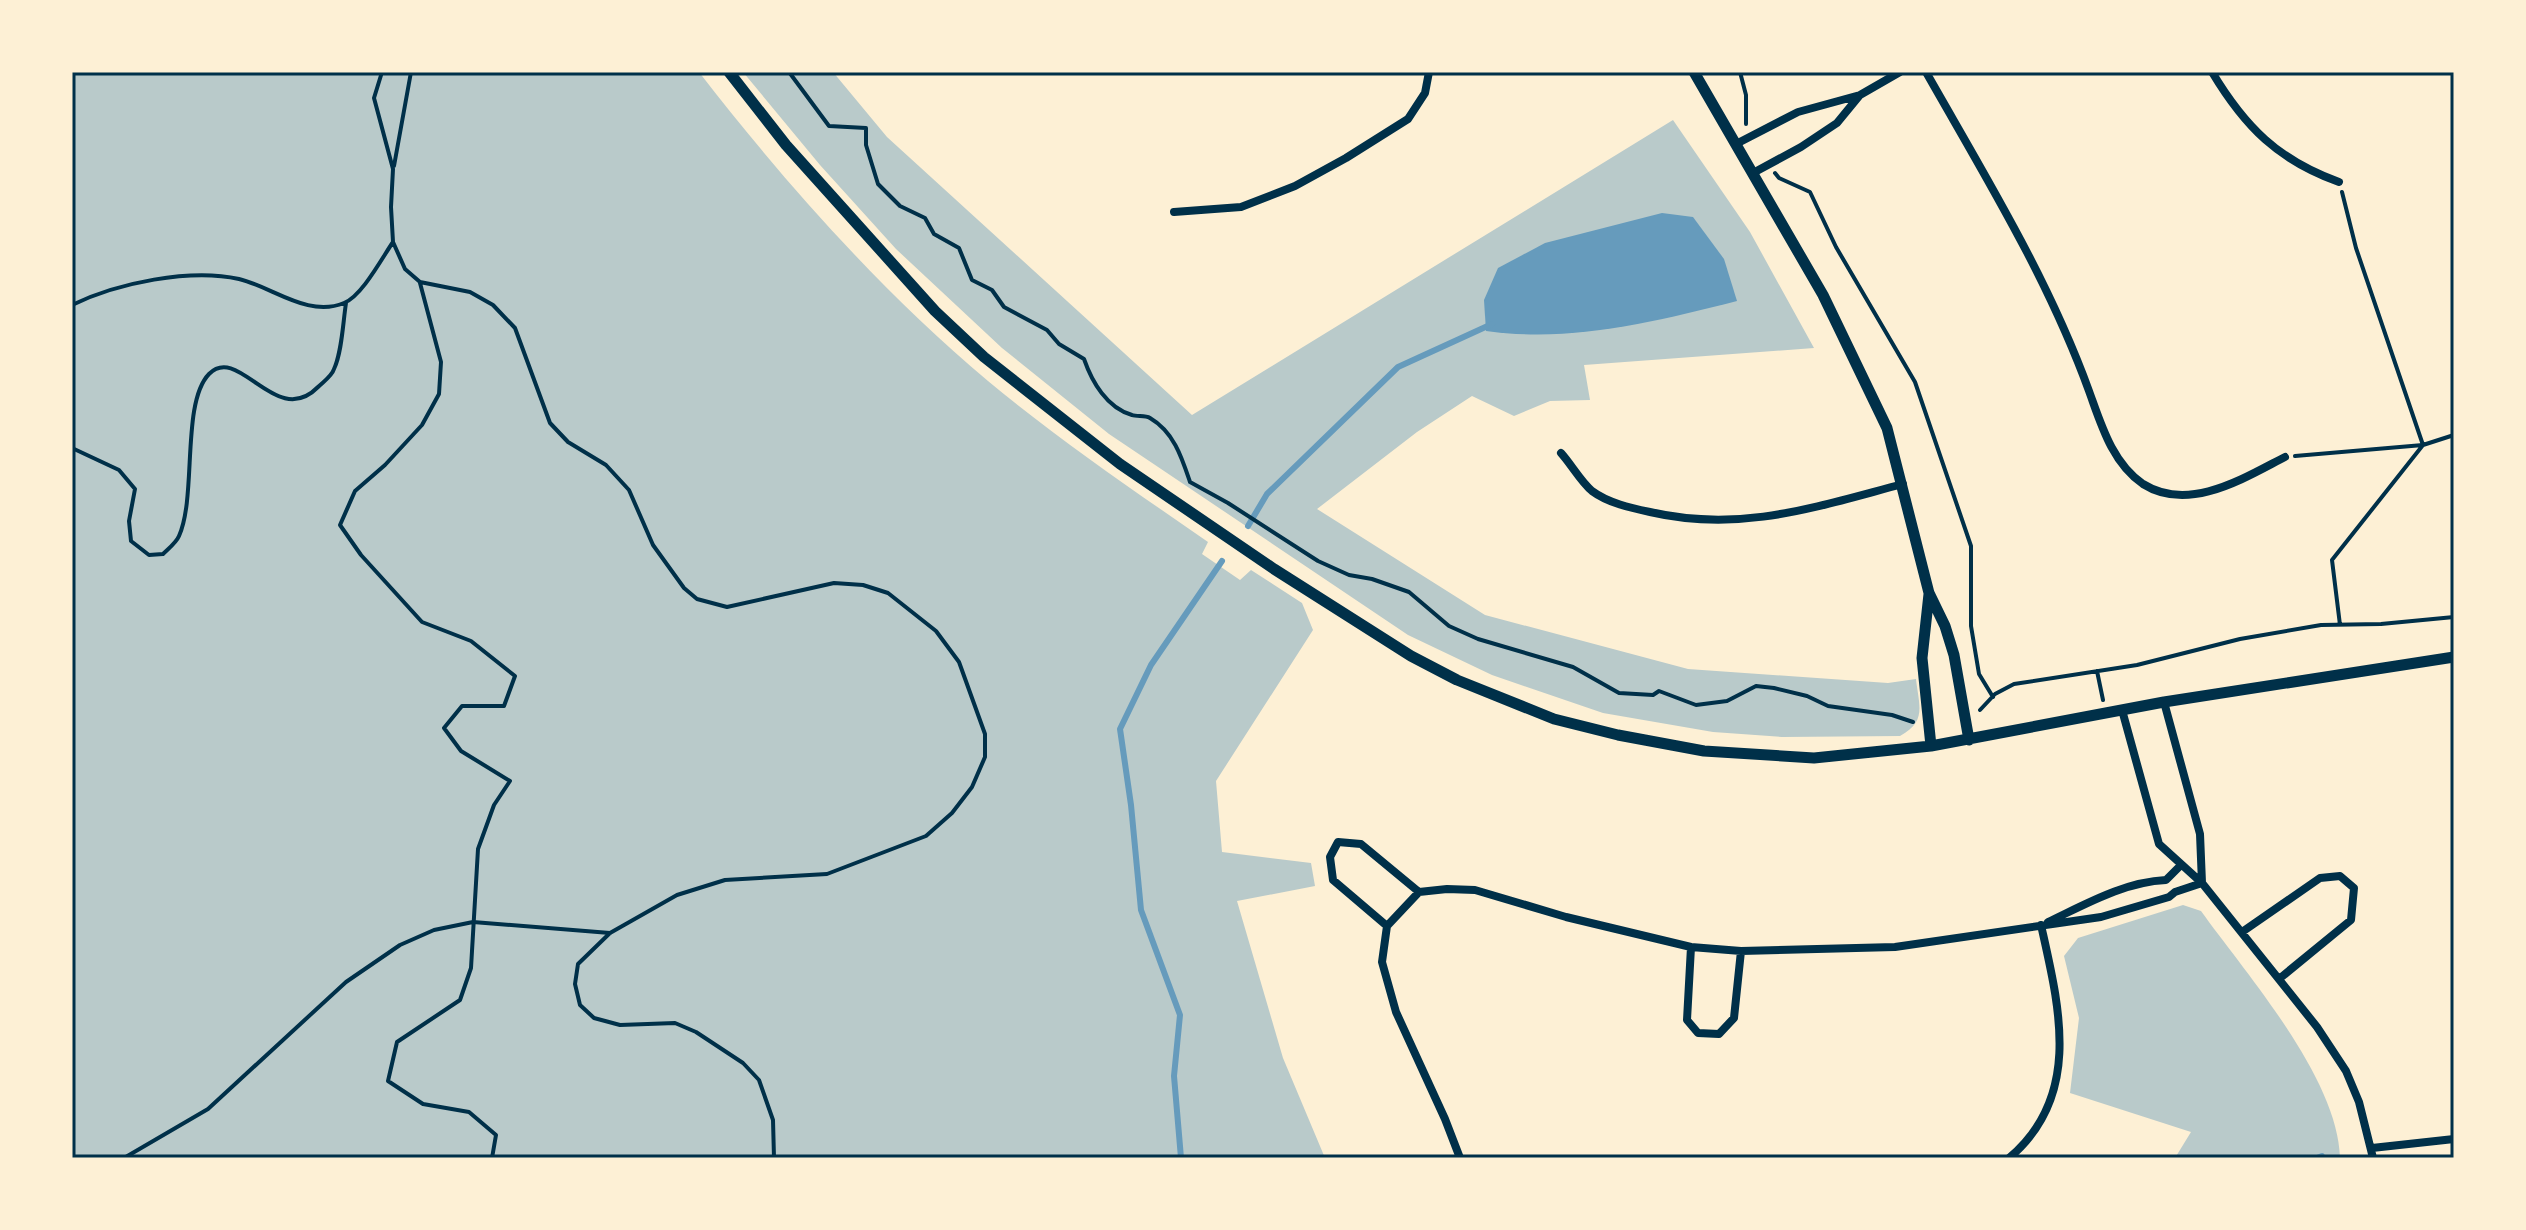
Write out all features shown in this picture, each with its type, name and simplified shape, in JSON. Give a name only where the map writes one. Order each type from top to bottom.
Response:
[{"type":"street","points":[[729,72],[840,208],[935,311],[984,357],[1120,464],[1274,569],[1411,656],[1457,680],[1554,719],[1704,751],[1814,758],[1931,746],[2164,702],[2454,657]]},
{"type":"street","points":[[1174,212],[1241,207],[1295,186],[1408,119],[1425,93],[1429,72]]},
{"type":"street","points":[[1694,72],[1823,295],[1887,428],[1929,593],[1949,641],[1969,740]]},
{"type":"street","points":[[1736,144],[1798,112],[1860,95],[1900,72]]},
{"type":"street","points":[[1926,72],[2035,263],[2068,334],[2112,447],[2127,470],[2145,485],[2174,495],[2206,492],[2236,483],[2285,457]]},
{"type":"street","points":[[2212,72],[2229,101],[2254,130],[2282,154],[2309,171],[2339,182]]},
{"type":"street","points":[[1753,173],[1837,123],[1860,95]]},
{"type":"street","points":[[1561,453],[1592,491],[1626,506],[1703,521],[1749,520],[1804,510],[1903,484]]},
{"type":"street","points":[[1929,593],[1922,658],[1931,746]]},
{"type":"street","points":[[2164,702],[2200,834],[2202,883]]},
{"type":"street","points":[[2122,710],[2159,844],[2202,883],[2317,1027],[2346,1071],[2373,1158]]},
{"type":"street","points":[[1387,926],[1333,880],[1330,857],[1338,842],[1361,844],[1419,892]]},
{"type":"street","points":[[2041,925],[2093,900],[2145,881],[2166,880],[2181,865]]},
{"type":"street","points":[[2242,932],[2320,878],[2340,876],[2354,888],[2351,920],[2279,979]]},
{"type":"street","points":[[1460,1158],[1396,1012],[1382,962],[1387,926],[1419,892],[1475,890],[1566,917],[1691,947],[1741,951],[1895,947],[2101,917],[2169,897],[2202,883]]},
{"type":"street","points":[[2009,1158],[2028,1142],[2046,1110],[2058,1073],[2061,1025],[2041,925]]},
{"type":"street","points":[[1691,947],[1687,1020],[1698,1033],[1719,1034],[1734,1018],[1741,951]]},
{"type":"street","points":[[2372,1148],[2454,1139]]},
{"type":"path","points":[[382,72],[374,98],[393,169]]},
{"type":"path","points":[[411,72],[393,169],[391,207],[393,242],[405,269],[420,282],[470,292],[493,305],[515,328],[550,423],[568,442],[606,465],[629,490],[653,545],[684,588],[697,599],[727,607],[834,583],[863,585],[888,593],[936,631],[959,662],[985,734],[985,757],[972,787],[952,813],[926,836],[827,874],[725,880],[677,895],[610,933],[578,964],[575,984],[580,1005],[594,1018],[620,1025],[675,1023],[696,1032],[743,1063],[759,1080],[773,1120],[774,1158]]},
{"type":"path","points":[[789,72],[829,126],[866,128],[866,145],[878,184],[900,206],[925,218],[934,234],[959,248],[972,280],[992,290],[1004,307],[1047,330],[1059,344],[1084,359],[1112,407],[1133,416],[1149,417],[1174,441],[1190,482],[1318,561],[1349,575],[1372,579],[1409,592],[1449,626],[1478,639],[1573,667],[1619,693],[1653,695],[1659,691],[1696,705],[1727,701],[1756,686],[1807,696],[1828,706],[1892,715],[1916,723],[1929,721]]},
{"type":"path","points":[[1740,72],[1746,95],[1744,121],[1752,136]]},
{"type":"path","points":[[1770,164],[1779,178],[1810,192],[1844,260],[1915,382],[1971,546],[1971,626],[1979,674],[1993,697]]},
{"type":"path","points":[[2339,182],[2356,248],[2423,445]]},
{"type":"path","points":[[72,305],[126,285],[158,279],[213,277],[238,279],[306,305],[324,308],[346,303],[357,293],[393,242]]},
{"type":"path","points":[[420,282],[441,362],[439,394],[422,425],[385,465],[355,491],[340,525],[361,555],[422,622],[471,641],[515,676],[504,706],[462,706],[444,728],[461,751],[510,781],[494,805],[478,849],[471,968],[460,1000],[397,1042],[388,1081],[423,1104],[469,1112],[496,1135],[492,1158]]},
{"type":"path","points":[[72,448],[119,470],[135,489],[129,521],[131,541],[149,555],[163,554],[179,538],[185,515],[195,405],[208,374],[219,368],[242,371],[271,395],[291,400],[312,393],[334,371],[346,303]]},
{"type":"path","points":[[2285,457],[2423,445],[2454,435]]},
{"type":"path","points":[[2340,625],[2332,560],[2423,445]]},
{"type":"path","points":[[1966,714],[1978,712],[1993,697],[2014,684],[2137,665],[2240,639],[2321,625],[2381,624],[2454,617]]},
{"type":"path","points":[[2097,671],[2105,705]]},
{"type":"path","points":[[124,1158],[208,1109],[346,982],[400,945],[434,930],[473,922],[610,933]]},
{"type":"shaded area","points":[[72,72],[699,72],[835,234],[948,346],[1041,423],[1208,542],[1202,554],[1240,580],[1251,570],[1302,603],[1313,630],[1216,781],[1222,852],[1311,863],[1315,886],[1237,901],[1283,1058],[1325,1158],[72,1158]]},
{"type":"shaded area","points":[[743,72],[833,72],[887,137],[1192,415],[1673,120],[1750,232],[1814,348],[1584,365],[1590,400],[1550,401],[1514,416],[1472,396],[1417,432],[1317,509],[1485,615],[1688,669],[1888,683],[1916,679],[1918,718],[1900,736],[1782,737],[1713,732],[1603,713],[1492,675],[1408,635],[1109,434],[1002,348],[896,249],[820,165]]},
{"type":"shaded area","points":[[2183,905],[2201,911],[2287,1028],[2324,1095],[2335,1127],[2340,1158],[2175,1158],[2191,1132],[2070,1093],[2079,1018],[2064,956],[2078,938]]},
{"type":"water","points":[[1662,213],[1693,217],[1724,259],[1737,301],[1644,323],[1581,332],[1518,334],[1486,331],[1484,300],[1498,268],[1545,243]]},
{"type":"waterway","points":[[1248,526],[1267,494],[1398,367],[1492,324]]},
{"type":"waterway","points":[[1181,1158],[1174,1076],[1180,1015],[1141,910],[1120,729],[1151,665],[1222,561]]},
{"type":"waterway","points":[[2317,1158],[2322,1156]]}]
